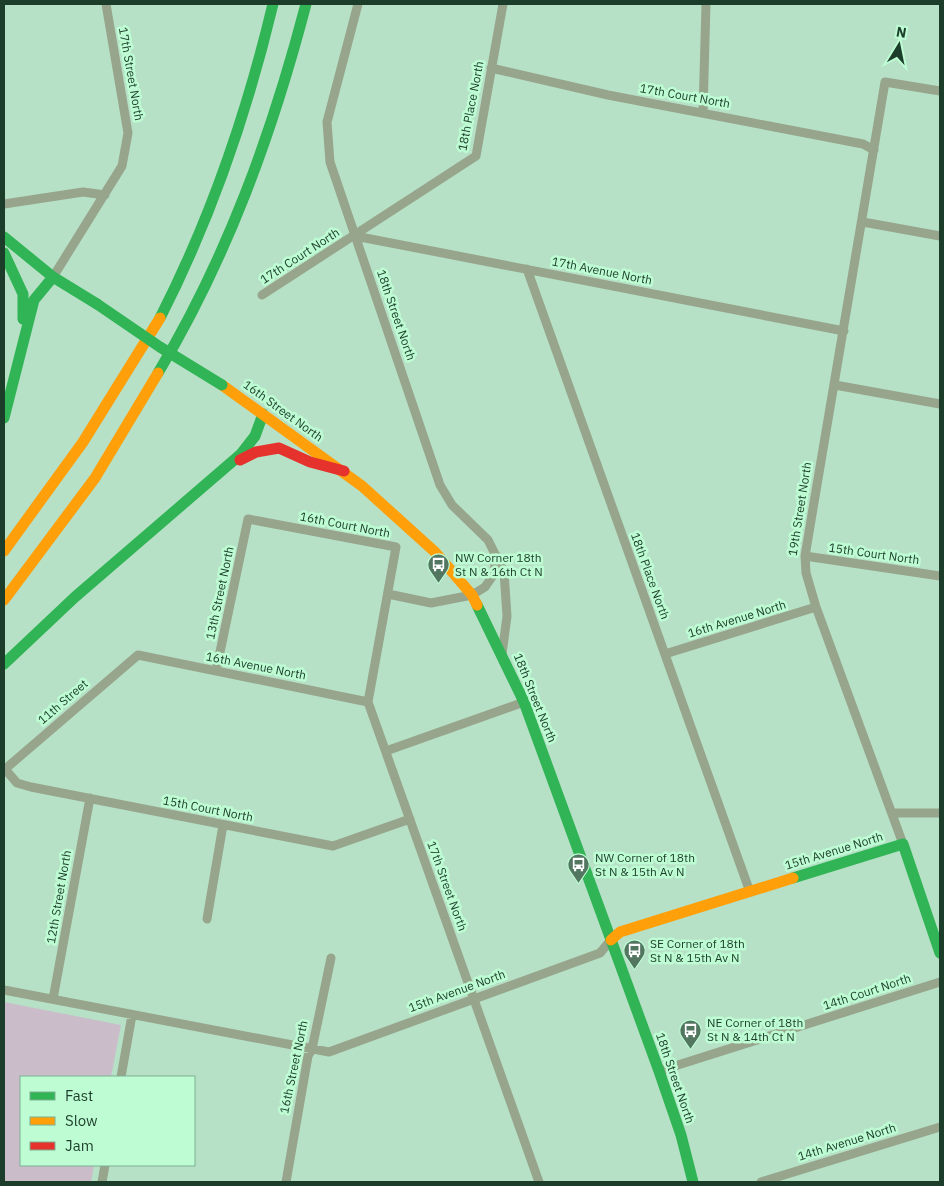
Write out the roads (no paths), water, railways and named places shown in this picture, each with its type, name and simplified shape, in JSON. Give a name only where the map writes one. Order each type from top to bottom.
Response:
[{"type":"main road","points":[[4,552],[104,411],[158,323],[194,247],[232,151],[258,70],[273,4]]},
{"type":"main road","points":[[4,600],[95,478],[179,338],[231,233],[257,167],[290,65],[306,4]]},
{"type":"main road","name":"16th Street North","points":[[4,237],[53,277],[160,347],[222,384],[344,472],[406,523],[472,594],[502,654]]},
{"type":"main road","points":[[4,253],[23,294],[23,321],[19,359]]},
{"type":"main road","points":[[4,418],[34,300],[53,277]]},
{"type":"main road","points":[[4,664],[75,597],[229,465],[253,442],[262,424],[263,414]]},
{"type":"main road","points":[[229,465],[256,452],[279,448],[310,462],[344,472]]},
{"type":"main road","name":"18th Street North","points":[[502,654],[524,702],[659,1071],[680,1134],[693,1182]]},
{"type":"main road","name":"15th Avenue North","points":[[611,940],[620,932],[903,844]]},
{"type":"main road","name":"19th Street North","points":[[903,844],[940,953]]},
{"type":"street","name":"17th Street North","points":[[53,277],[122,166],[128,133],[106,4]]},
{"type":"street","name":"18th Street North","points":[[358,4],[326,122],[330,162],[440,485],[452,505],[488,540],[504,572],[507,616],[502,654]]},
{"type":"street","name":"18th Place North","points":[[426,187],[476,156],[503,4]]},
{"type":"street","points":[[703,112],[706,4]]},
{"type":"street","name":"17th Court North","points":[[491,68],[608,95],[863,144],[874,150]]},
{"type":"street","name":"19th Street North","points":[[903,844],[816,607],[806,573],[805,556],[863,222],[885,82],[940,91]]},
{"type":"street","name":"17th Court North","points":[[262,295],[355,236],[426,187]]},
{"type":"street","points":[[4,204],[83,192],[105,195]]},
{"type":"street","points":[[863,222],[940,236]]},
{"type":"street","name":"17th Avenue North","points":[[355,236],[844,331]]},
{"type":"street","name":"18th Place North","points":[[527,269],[750,892]]},
{"type":"street","points":[[835,385],[940,404]]},
{"type":"street","name":"16th Court North","points":[[248,519],[396,547],[388,594]]},
{"type":"street","name":"13th Street North","points":[[216,671],[248,519]]},
{"type":"street","points":[[368,702],[388,594],[431,603],[472,594],[485,588],[494,574],[496,555]]},
{"type":"street","name":"15th Court North","points":[[805,556],[940,576]]},
{"type":"street","name":"16th Avenue North","points":[[665,654],[816,607]]},
{"type":"street","name":"16th Avenue North","points":[[138,655],[368,702]]},
{"type":"street","name":"11th Street","points":[[5,770],[138,655]]},
{"type":"street","name":"17th Street North","points":[[368,702],[539,1182]]},
{"type":"street","points":[[386,751],[524,702]]},
{"type":"street","name":"15th Court North","points":[[5,770],[17,783],[333,846],[410,818]]},
{"type":"street","name":"12th Street North","points":[[54,999],[90,798]]},
{"type":"street","points":[[892,814],[940,813]]},
{"type":"street","points":[[206,919],[223,825]]},
{"type":"street","name":"15th Avenue North","points":[[4,990],[329,1052],[600,954],[611,940]]},
{"type":"street","name":"16th Street North","points":[[286,1182],[308,1056],[312,1049],[330,958]]},
{"type":"street","name":"14th Court North","points":[[659,1071],[940,982]]},
{"type":"street","points":[[121,1076],[132,1014]]},
{"type":"street","name":"14th Avenue North","points":[[761,1182],[940,1127]]},
{"type":"street","points":[[102,1182],[105,1166]]},
{"type":"place","name":"NW Corner 18th St N & 16th Ct N","points":[[439,584]]},
{"type":"place","name":"NW Corner of 18th St N & 15th Av N","points":[[579,884]]},
{"type":"place","name":"SE Corner of 18th St N & 15th Av N","points":[[634,970]]},
{"type":"place","name":"NE Corner of 18th St N & 14th Ct N","points":[[691,1049]]}]
